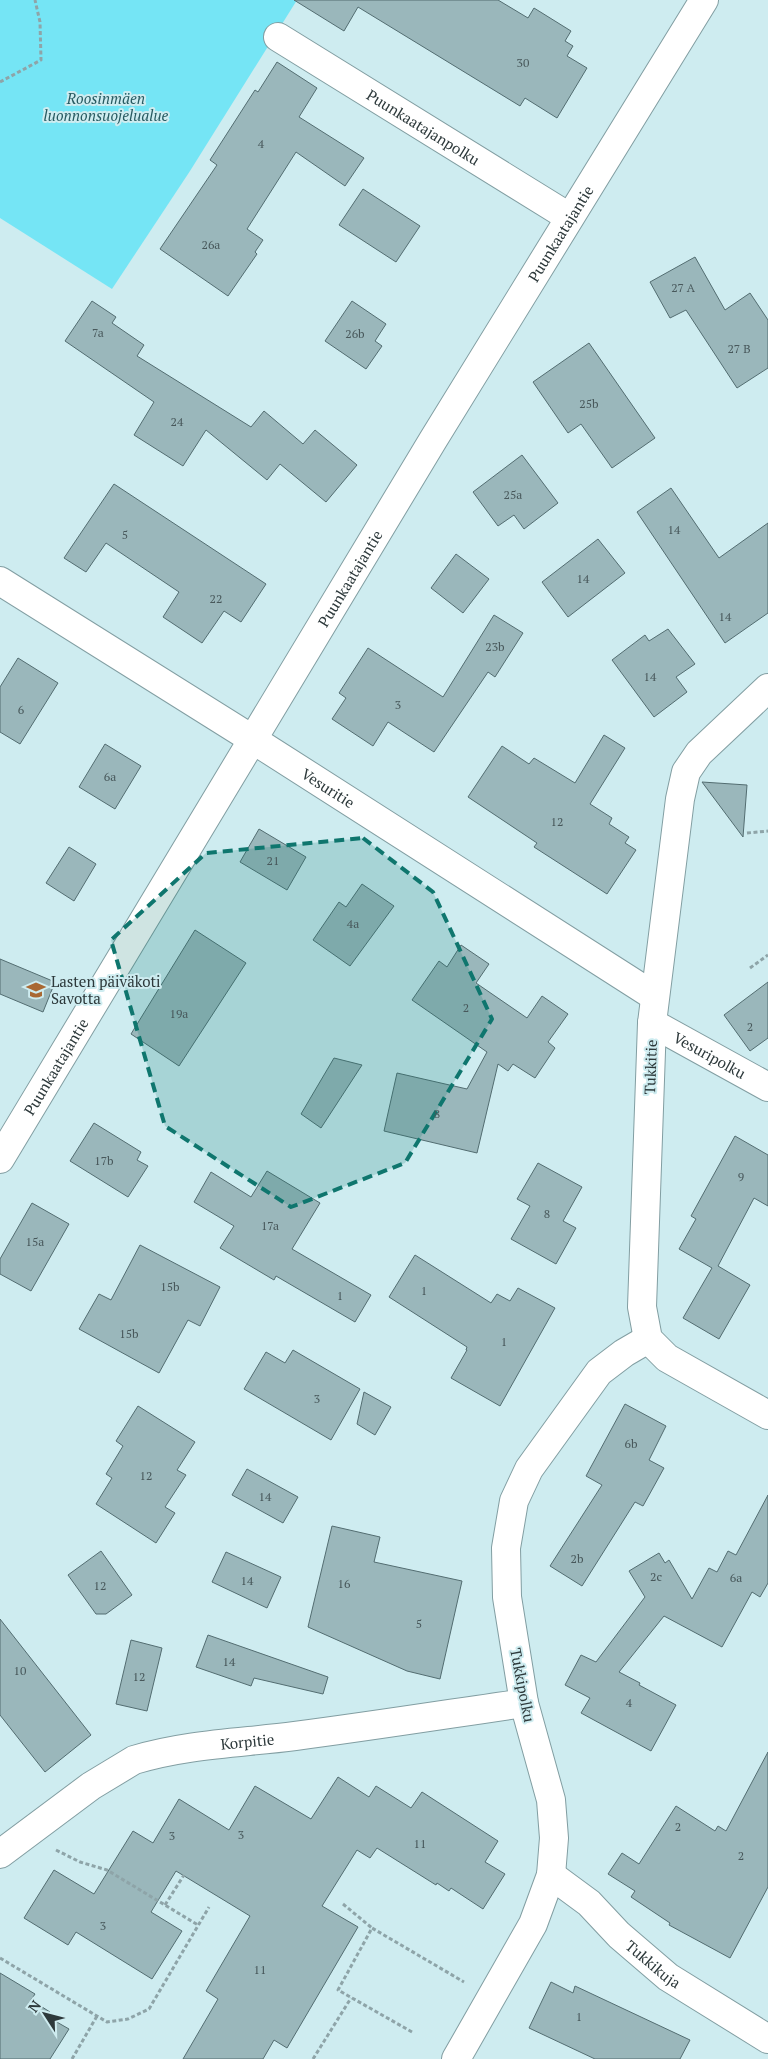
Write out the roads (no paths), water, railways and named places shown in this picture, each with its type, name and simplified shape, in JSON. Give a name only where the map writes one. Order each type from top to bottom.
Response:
[{"type":"street","name":"Puunkaatajantie","points":[[0,1160],[252,739],[569,217],[704,0]]},
{"type":"street","name":"Puunkaatajanpolku","points":[[278,37],[569,217]]},
{"type":"street","name":"Vesuritie","points":[[0,581],[252,739],[654,996]]},
{"type":"street","name":"Tukkitie","points":[[648,1338],[642,1307],[652,1023],[680,799],[686,772],[699,754],[768,688]]},
{"type":"street","name":"Vesuripolku","points":[[652,1023],[768,1087]]},
{"type":"street","points":[[648,1338],[667,1358],[768,1415]]},
{"type":"street","name":"Tukkipolku","points":[[456,2059],[533,1924],[551,1875],[554,1838],[551,1800],[524,1703],[507,1596],[506,1548],[514,1501],[529,1469],[599,1372],[648,1338]]},
{"type":"street","name":"Korpitie","points":[[0,1854],[91,1786],[134,1760],[168,1750],[293,1736],[524,1703]]},
{"type":"street","name":"Tukkikuja","points":[[551,1875],[589,1903],[619,1935],[668,1977],[768,2039]]},
{"type":"place","name":"Lasten päiväkoti Savotta","points":[[36,990]]},
{"type":"park label","name":"Roosinmäen luonnonsuojelualue","points":[[106,106]]}]
